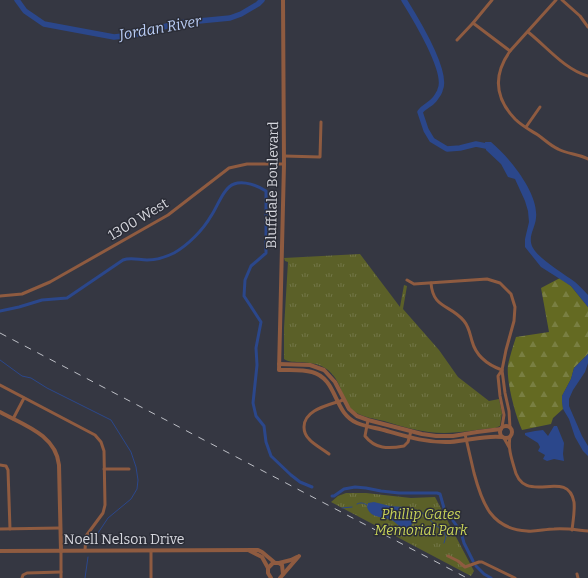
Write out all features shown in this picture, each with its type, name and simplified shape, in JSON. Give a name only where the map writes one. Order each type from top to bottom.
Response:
[{"type":"street","name":"Bluffdale Boulevard","points":[[283,0],[284,164],[279,370],[306,370],[318,374],[329,383],[338,402]]},
{"type":"street","points":[[457,40],[492,0]]},
{"type":"street","points":[[556,0],[510,51],[501,65],[498,75],[500,92],[509,110],[516,119],[526,127],[560,150],[588,157]]},
{"type":"street","points":[[562,0],[580,16],[588,27]]},
{"type":"street","points":[[473,23],[510,51]]},
{"type":"street","points":[[528,32],[574,70],[588,76]]},
{"type":"street","points":[[526,127],[540,107]]},
{"type":"street","points":[[284,156],[320,157],[321,122]]},
{"type":"street","name":"1300 West","points":[[0,296],[22,294],[45,285],[168,215],[229,168],[247,164],[284,164]]},
{"type":"street","points":[[407,280],[414,284],[487,279],[497,282],[507,289],[513,300],[515,316],[502,370],[504,388],[510,411],[510,428],[512,432],[509,447],[515,474],[521,483],[531,487],[560,486],[570,493],[574,503],[572,530]]},
{"type":"street","points":[[431,282],[432,292],[437,302],[460,316],[466,324],[473,345],[478,354],[488,363],[502,370]]},
{"type":"street","points":[[279,364],[306,365],[320,368],[332,378],[347,407],[354,414],[368,420],[411,432],[443,436],[465,434],[506,426],[510,428]]},
{"type":"street","points":[[502,370],[498,376],[499,391],[504,415],[500,433],[509,447]]},
{"type":"street","points":[[0,385],[97,437],[101,442],[104,449],[105,507],[86,536],[85,550]]},
{"type":"street","points":[[13,419],[24,398]]},
{"type":"street","points":[[329,454],[308,438],[304,430],[304,423],[307,417],[313,412],[343,400]]},
{"type":"street","points":[[338,402],[348,417],[355,422],[409,437],[439,442],[454,442],[485,437],[510,437]]},
{"type":"street","points":[[0,412],[45,437],[51,443],[56,453],[59,465],[61,578]]},
{"type":"street","points":[[368,420],[365,436],[372,444],[377,446],[404,446],[407,443],[411,432]]},
{"type":"street","points":[[465,434],[481,498],[487,510],[495,518],[509,527],[522,531],[530,532],[557,529],[588,531]]},
{"type":"street","points":[[0,464],[6,466],[8,471],[10,528]]},
{"type":"street","points":[[104,469],[129,469]]},
{"type":"street","points":[[0,529],[60,528]]},
{"type":"street","name":"Noell Nelson Drive","points":[[0,550],[258,550],[277,562]]},
{"type":"street","points":[[151,550],[151,578]]},
{"type":"street","points":[[248,550],[262,557],[268,568],[270,578]]},
{"type":"street","points":[[268,568],[270,565],[277,562],[291,560],[299,556],[280,578]]},
{"type":"street","points":[[448,556],[465,567],[482,562],[515,578]]},
{"type":"street","points":[[277,562],[284,567],[283,574]]},
{"type":"street","points":[[22,578],[23,575],[27,573],[61,572]]},
{"type":"street","points":[[577,574],[578,578]]},
{"type":"green space","points":[[360,254],[400,307],[404,285],[407,286],[403,309],[439,350],[458,377],[489,401],[499,399],[502,413],[500,426],[495,428],[436,433],[365,417],[350,408],[336,379],[325,368],[320,365],[292,362],[284,359],[284,328],[288,262],[285,261],[284,258]]},
{"type":"green space","points":[[560,278],[571,286],[588,307],[588,354],[574,368],[571,379],[562,396],[563,409],[553,418],[551,424],[522,430],[514,407],[508,380],[508,365],[516,337],[549,332],[541,288]]},
{"type":"green space","name":"Phillip Gates Memorial Park","points":[[346,493],[366,493],[411,498],[435,497],[474,571],[471,576],[331,502],[338,496]]},
{"type":"water","points":[[485,142],[491,142],[506,157],[528,187],[536,208],[536,218],[531,237],[531,244],[536,253],[575,282],[588,295],[588,307],[571,286],[541,267],[525,247],[525,239],[529,222],[525,201],[515,179],[508,177],[501,164],[486,150]]},
{"type":"water","points":[[588,354],[588,363],[585,372],[573,390],[569,399],[569,406],[588,446],[588,456],[583,451],[575,437],[569,419],[563,409],[562,396],[571,379],[574,368]]},
{"type":"water","points":[[554,426],[557,426],[564,443],[564,461],[554,459],[547,461],[543,459],[545,455],[538,451],[540,447],[538,443],[525,435],[525,433],[543,430],[548,436]]},
{"type":"water","points":[[374,502],[390,506],[404,507],[412,512],[414,519],[411,526],[402,528],[388,519],[371,514],[367,507],[368,503]]},
{"type":"waterway","name":"Jordan River","points":[[17,0],[25,11],[44,24],[114,37],[133,35],[178,23],[230,18],[241,14],[262,0]]},
{"type":"waterway","name":"Jordan River","points":[[404,0],[429,45],[440,71],[440,91],[432,102],[420,112],[426,130],[432,140],[447,149],[460,148],[476,144],[491,147]]},
{"type":"waterway","points":[[0,311],[42,300],[67,298],[123,260],[147,260],[161,258],[171,254],[185,246],[199,232],[208,221],[223,194],[230,186],[242,183],[251,184],[263,189],[266,191],[266,253],[251,266],[245,280],[244,296],[261,322],[256,348],[257,365],[253,403],[256,416],[264,426],[266,442],[271,456],[300,482],[312,487]]},
{"type":"waterway","points":[[0,360],[22,376],[31,378],[47,388],[111,420],[131,452],[136,467],[138,480],[137,489],[131,499],[108,518],[90,545]]},
{"type":"waterway","points":[[332,496],[344,489],[355,487],[399,493],[440,494],[444,508],[461,532],[464,543],[473,561]]},
{"type":"waterway","points":[[357,504],[362,503],[367,505]]},
{"type":"waterway","points":[[342,508],[352,507]]},
{"type":"waterway","points":[[412,512],[416,510],[427,515],[431,521],[444,532],[446,537],[444,543]]},
{"type":"waterway","points":[[85,578],[88,557]]},
{"type":"waterway","points":[[476,566],[484,574],[491,578]]},
{"type":"railway","points":[[0,333],[467,578]]}]
